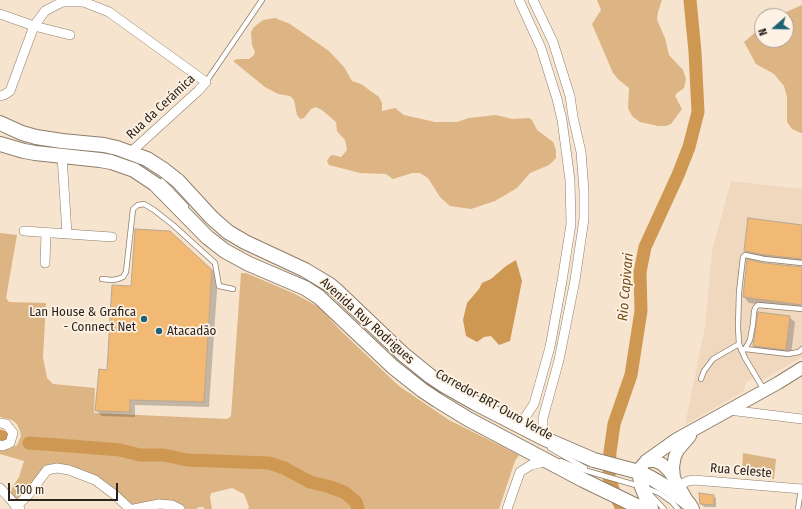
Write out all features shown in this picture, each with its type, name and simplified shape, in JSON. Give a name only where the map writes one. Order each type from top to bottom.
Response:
[{"type":"main road","name":"Avenida Ruy Rodrigues","points":[[0,123],[36,137],[104,145],[136,153],[147,159],[172,176],[212,218],[228,232],[244,242],[322,279],[337,291],[403,354],[430,376],[460,395],[546,442],[594,460],[635,471],[659,482],[686,507]]},
{"type":"main road","name":"Avenida Ruy Rodrigues","points":[[4,142],[24,151],[66,152],[111,162],[134,170],[155,184],[207,237],[225,250],[249,264],[305,288],[319,297],[384,359],[422,390],[468,419],[553,460],[583,480],[639,507]]},
{"type":"main road","points":[[635,471],[650,509]]},
{"type":"street","points":[[519,0],[541,48],[562,120],[570,180],[571,224],[550,347],[534,404],[519,426]]},
{"type":"street","points":[[533,0],[553,42],[570,96],[580,152],[584,191],[584,219],[575,280],[559,360],[543,418],[546,442]]},
{"type":"street","points":[[0,96],[10,91],[34,26],[45,11],[62,2],[84,2],[109,12],[206,82]]},
{"type":"street","points":[[0,14],[34,26],[70,35]]},
{"type":"street","name":"Rua da Cerámica","points":[[136,153],[206,82]]},
{"type":"street","points":[[557,99],[570,96]]},
{"type":"street","points":[[66,152],[68,234]]},
{"type":"street","points":[[570,180],[583,176]]},
{"type":"street","points":[[24,231],[112,237]]},
{"type":"street","points":[[45,263],[46,233]]},
{"type":"street","points":[[635,471],[677,438],[802,368]]},
{"type":"street","points":[[728,410],[802,419]]},
{"type":"street","points":[[0,423],[6,424],[13,433],[10,443],[2,446],[0,445]]},
{"type":"street","points":[[686,507],[676,482],[673,467],[675,456],[682,443],[697,427]]},
{"type":"street","points":[[507,509],[520,472],[531,465],[553,460]]},
{"type":"street","points":[[635,471],[655,461],[662,464],[669,471],[676,482]]},
{"type":"street","points":[[0,488],[18,508],[47,470],[57,468],[69,470],[95,480],[115,495],[130,509]]},
{"type":"street","name":"Rua Celeste","points":[[676,482],[694,480],[801,489]]},
{"type":"street","points":[[134,509],[159,504],[172,505],[180,509]]},
{"type":"lane","name":"Rua da Cerámica","points":[[206,82],[262,0]]},
{"type":"lane","points":[[14,135],[34,142]]},
{"type":"lane","points":[[4,142],[19,144]]},
{"type":"lane","points":[[30,147],[82,153]]},
{"type":"lane","points":[[66,152],[97,150]]},
{"type":"lane","points":[[118,159],[108,154],[129,158],[136,153],[141,169]]},
{"type":"lane","points":[[174,186],[158,176],[191,211]]},
{"type":"lane","points":[[102,279],[118,279],[126,272],[133,209],[138,205],[144,204],[173,225],[215,263],[219,286],[233,289]]},
{"type":"lane","points":[[764,390],[745,358],[743,350],[739,344],[739,292],[743,257],[745,255],[764,259],[802,263]]},
{"type":"lane","points":[[303,275],[328,291],[404,362]]},
{"type":"lane","points":[[743,350],[750,340],[754,312],[758,305],[802,309]]},
{"type":"lane","points":[[701,378],[704,371],[713,359],[739,344]]},
{"type":"lane","points":[[743,350],[788,354],[799,352],[802,349]]},
{"type":"lane","name":"Corredor BRT Ouro Verde","points":[[422,377],[438,387]]},
{"type":"lane","name":"Corredor BRT Ouro Verde","points":[[546,442],[581,466],[598,474]]},
{"type":"lane","name":"Corredor BRT Ouro Verde","points":[[553,460],[598,474],[635,471]]},
{"type":"lane","points":[[642,487],[659,493],[672,502],[686,507]]},
{"type":"lane","points":[[642,487],[652,495],[664,509]]},
{"type":"lane","points":[[798,509],[801,489]]},
{"type":"shaded area","points":[[597,0],[662,0],[657,20],[665,38],[669,55],[683,70],[686,79],[684,88],[675,96],[682,109],[671,124],[666,126],[658,126],[640,122],[632,116],[628,108],[629,88],[613,73],[592,24],[601,10]]},
{"type":"shaded area","points":[[802,5],[802,133],[792,129],[787,122],[787,97],[784,86],[774,74],[756,64],[744,42],[754,33],[754,48],[794,48],[794,9]]},
{"type":"shaded area","points":[[275,18],[290,24],[329,51],[344,67],[352,81],[361,84],[379,97],[382,103],[382,111],[395,108],[404,115],[435,122],[457,122],[469,118],[496,115],[512,119],[529,118],[532,120],[537,130],[553,142],[556,150],[556,158],[549,165],[530,173],[517,188],[495,201],[471,209],[450,206],[440,197],[428,178],[420,173],[412,173],[393,179],[386,174],[360,173],[329,165],[327,161],[330,156],[333,155],[341,157],[347,150],[345,140],[337,131],[336,122],[316,107],[311,109],[304,118],[300,119],[297,115],[294,100],[290,96],[278,94],[265,87],[233,61],[237,59],[249,59],[254,55],[255,52],[252,45],[251,32],[254,27],[263,20]]},
{"type":"shaded area","points":[[731,181],[802,189],[802,357],[759,382],[754,378],[746,382],[744,391],[685,425],[705,327],[712,251]]},
{"type":"shaded area","points":[[0,233],[17,235],[6,298],[9,302],[46,303],[43,357],[47,378],[53,384],[95,388],[94,413],[227,419],[231,416],[241,273],[246,273],[293,293],[319,307],[340,330],[399,386],[449,420],[519,455],[515,461],[499,509],[248,509],[249,507],[244,494],[232,488],[211,493],[210,497],[212,509],[204,509],[204,507],[199,507],[196,509],[186,509],[173,503],[134,505],[58,465],[22,498],[14,499],[11,493],[12,488],[19,477],[24,461],[0,454],[0,450],[9,449],[17,445],[21,436],[17,424],[12,420],[0,417]]},
{"type":"shaded area","points":[[516,260],[522,281],[510,341],[499,345],[491,336],[484,337],[477,342],[466,336],[463,320],[467,303],[482,283],[491,279],[506,266]]},
{"type":"shaded area","points":[[743,453],[776,459],[774,479],[742,473]]},
{"type":"building","points":[[748,218],[802,225],[802,259],[744,251]]},
{"type":"building","name":"Atacadão","points":[[135,229],[170,231],[212,270],[204,402],[130,400],[130,412],[95,411],[99,369],[107,370],[112,285],[131,286]]},
{"type":"building","points":[[747,259],[764,263],[802,267],[802,305],[743,297]]},
{"type":"building","points":[[758,312],[790,316],[786,350],[753,346]]},
{"type":"building","points":[[699,493],[714,495],[714,505],[700,504]]},
{"type":"waterway","name":"Rio Capivari","points":[[622,509],[609,477],[610,452],[614,424],[631,375],[641,311],[640,272],[645,247],[678,175],[689,147],[698,112],[695,52],[690,0]]},
{"type":"waterway","points":[[0,436],[5,438]]},
{"type":"waterway","points":[[29,443],[120,450],[140,455],[164,455],[187,460],[269,463],[284,468],[310,482],[344,492],[356,502],[358,509]]},
{"type":"place","name":"Lan House & Grafica - Connect Net","points":[[144,319]]},
{"type":"place","name":"Atacadão","points":[[159,331]]}]
